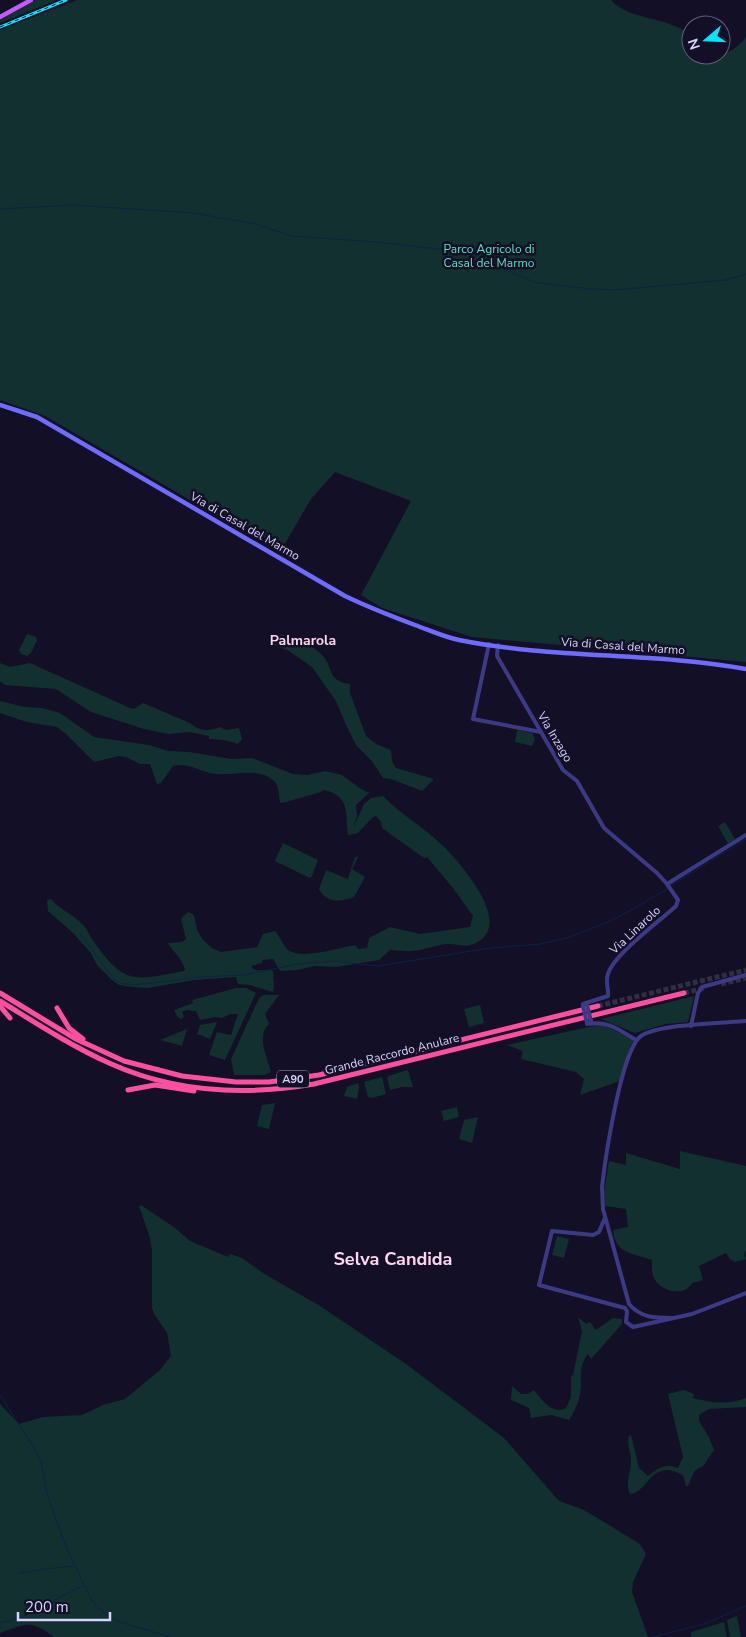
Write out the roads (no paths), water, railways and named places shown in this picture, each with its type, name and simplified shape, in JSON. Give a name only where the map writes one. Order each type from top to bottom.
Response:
[{"type":"highway","name":"Grande Raccordo Anulare","points":[[0,993],[52,1025],[95,1048],[136,1064],[182,1076],[222,1082],[269,1082],[305,1078],[598,1006]]},
{"type":"highway","name":"Grande Raccordo Anulare","points":[[0,1001],[71,1044],[110,1064],[156,1080],[204,1090],[232,1092],[259,1091],[314,1084],[684,993]]},
{"type":"highway","points":[[0,1006],[10,1018]]},
{"type":"highway","points":[[56,1008],[68,1028],[95,1048]]},
{"type":"highway","points":[[128,1090],[154,1085],[190,1091],[204,1090]]},
{"type":"main road","points":[[0,17],[31,0]]},
{"type":"main road","name":"Via di Casal del Marmo","points":[[0,405],[37,417],[363,605],[447,636],[498,646],[588,655],[708,662],[746,669]]},
{"type":"street","points":[[490,644],[473,719],[541,732]]},
{"type":"street","name":"Via Inzago","points":[[498,646],[497,656],[563,770],[578,782],[604,828],[668,884]]},
{"type":"street","points":[[668,884],[746,835]]},
{"type":"street","name":"Via Linarolo","points":[[636,1040],[605,1023],[589,1023],[585,1004],[608,996],[607,977],[610,968],[646,931],[677,904],[678,899],[668,884]]},
{"type":"street","points":[[691,1026],[698,993],[702,986],[746,975]]},
{"type":"street","points":[[746,1021],[667,1027],[642,1035],[636,1040],[619,1089],[612,1126],[601,1191],[604,1224],[599,1232],[593,1235],[552,1231],[539,1285],[618,1305],[626,1309],[626,1321],[629,1325],[635,1327],[692,1314],[746,1293]]},
{"type":"street","points":[[604,1212],[629,1304],[641,1314],[655,1318],[672,1318]]},
{"type":"waterway","points":[[0,209],[72,205],[194,213],[255,224],[292,236],[376,242],[455,251],[473,256],[537,283],[591,289],[615,290],[726,280],[746,274]]},
{"type":"waterway","points":[[670,886],[746,839]]},
{"type":"waterway","points":[[80,934],[113,978],[120,983],[133,985],[202,977],[243,975],[298,964],[333,961],[378,966],[490,948],[540,944],[567,938],[608,922],[667,889]]},
{"type":"waterway","points":[[0,1395],[41,1462],[47,1494],[54,1514],[67,1549],[92,1601],[116,1621],[171,1637]]},
{"type":"waterway","points":[[20,1573],[74,1566]]},
{"type":"waterway","points":[[0,1623],[31,1613],[83,1586]]},
{"type":"waterway","points":[[653,1637],[704,1624],[746,1606]]},
{"type":"tunnel","points":[[598,1006],[746,970]]},
{"type":"tunnel","points":[[721,984],[746,978]]},
{"type":"tunnel","points":[[684,993],[705,988]]},
{"type":"railway","points":[[0,27],[66,0]]},
{"type":"district","name":"Palmarola","points":[[303,640]]},
{"type":"district","name":"Selva Candida","points":[[393,1259]]},
{"type":"park label","name":"Parco Agricolo di Casal del Marmo","points":[[489,256]]}]
